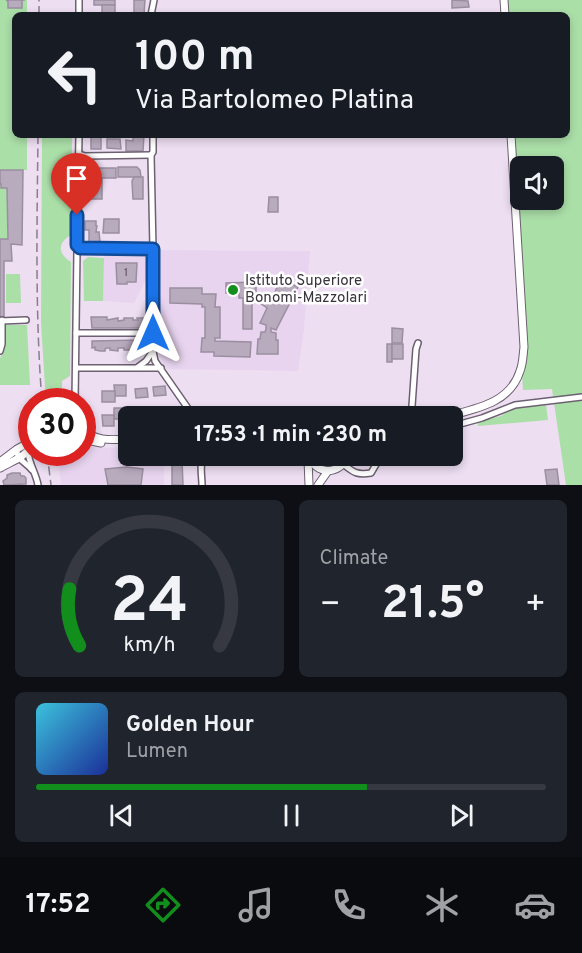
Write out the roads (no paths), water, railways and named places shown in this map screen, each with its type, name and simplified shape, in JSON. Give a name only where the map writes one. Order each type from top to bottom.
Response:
[{"type":"street","points":[[75,388],[79,138]]},
{"type":"street","points":[[153,138],[151,155],[153,351],[155,361],[187,406]]},
{"type":"street","points":[[463,412],[498,401],[513,386],[521,371],[524,347],[511,138]]},
{"type":"street","points":[[79,154],[85,156],[151,155]]},
{"type":"street","points":[[78,248],[153,249]]},
{"type":"street","points":[[0,351],[1,320],[26,320]]},
{"type":"street","points":[[76,333],[153,333]]},
{"type":"street","points":[[414,406],[418,343]]},
{"type":"street","points":[[136,369],[153,351]]},
{"type":"street","points":[[76,368],[161,368]]},
{"type":"street","points":[[463,423],[515,405],[582,397]]},
{"type":"street","points":[[96,438],[118,440]]},
{"type":"street","points":[[17,449],[18,455]]},
{"type":"street","points":[[3,463],[17,449]]},
{"type":"street","points":[[3,463],[18,460]]},
{"type":"street","points":[[29,466],[36,476]]},
{"type":"street","points":[[32,466],[38,485]]},
{"type":"street","points":[[201,466],[202,485]]},
{"type":"street","points":[[308,466],[309,485]]},
{"type":"street","points":[[315,466],[328,471],[340,466]]},
{"type":"street","points":[[346,466],[360,475],[371,473],[375,466]]},
{"type":"street","points":[[318,485],[328,471]]},
{"type":"railway","points":[[39,0],[39,12]]},
{"type":"railway","points":[[38,138],[37,302],[41,388]]},
{"type":"railway","points":[[49,466],[51,485]]},
{"type":"place","name":"Istituto Superiore Bonomi-Mazzolari","points":[[233,290]]}]
